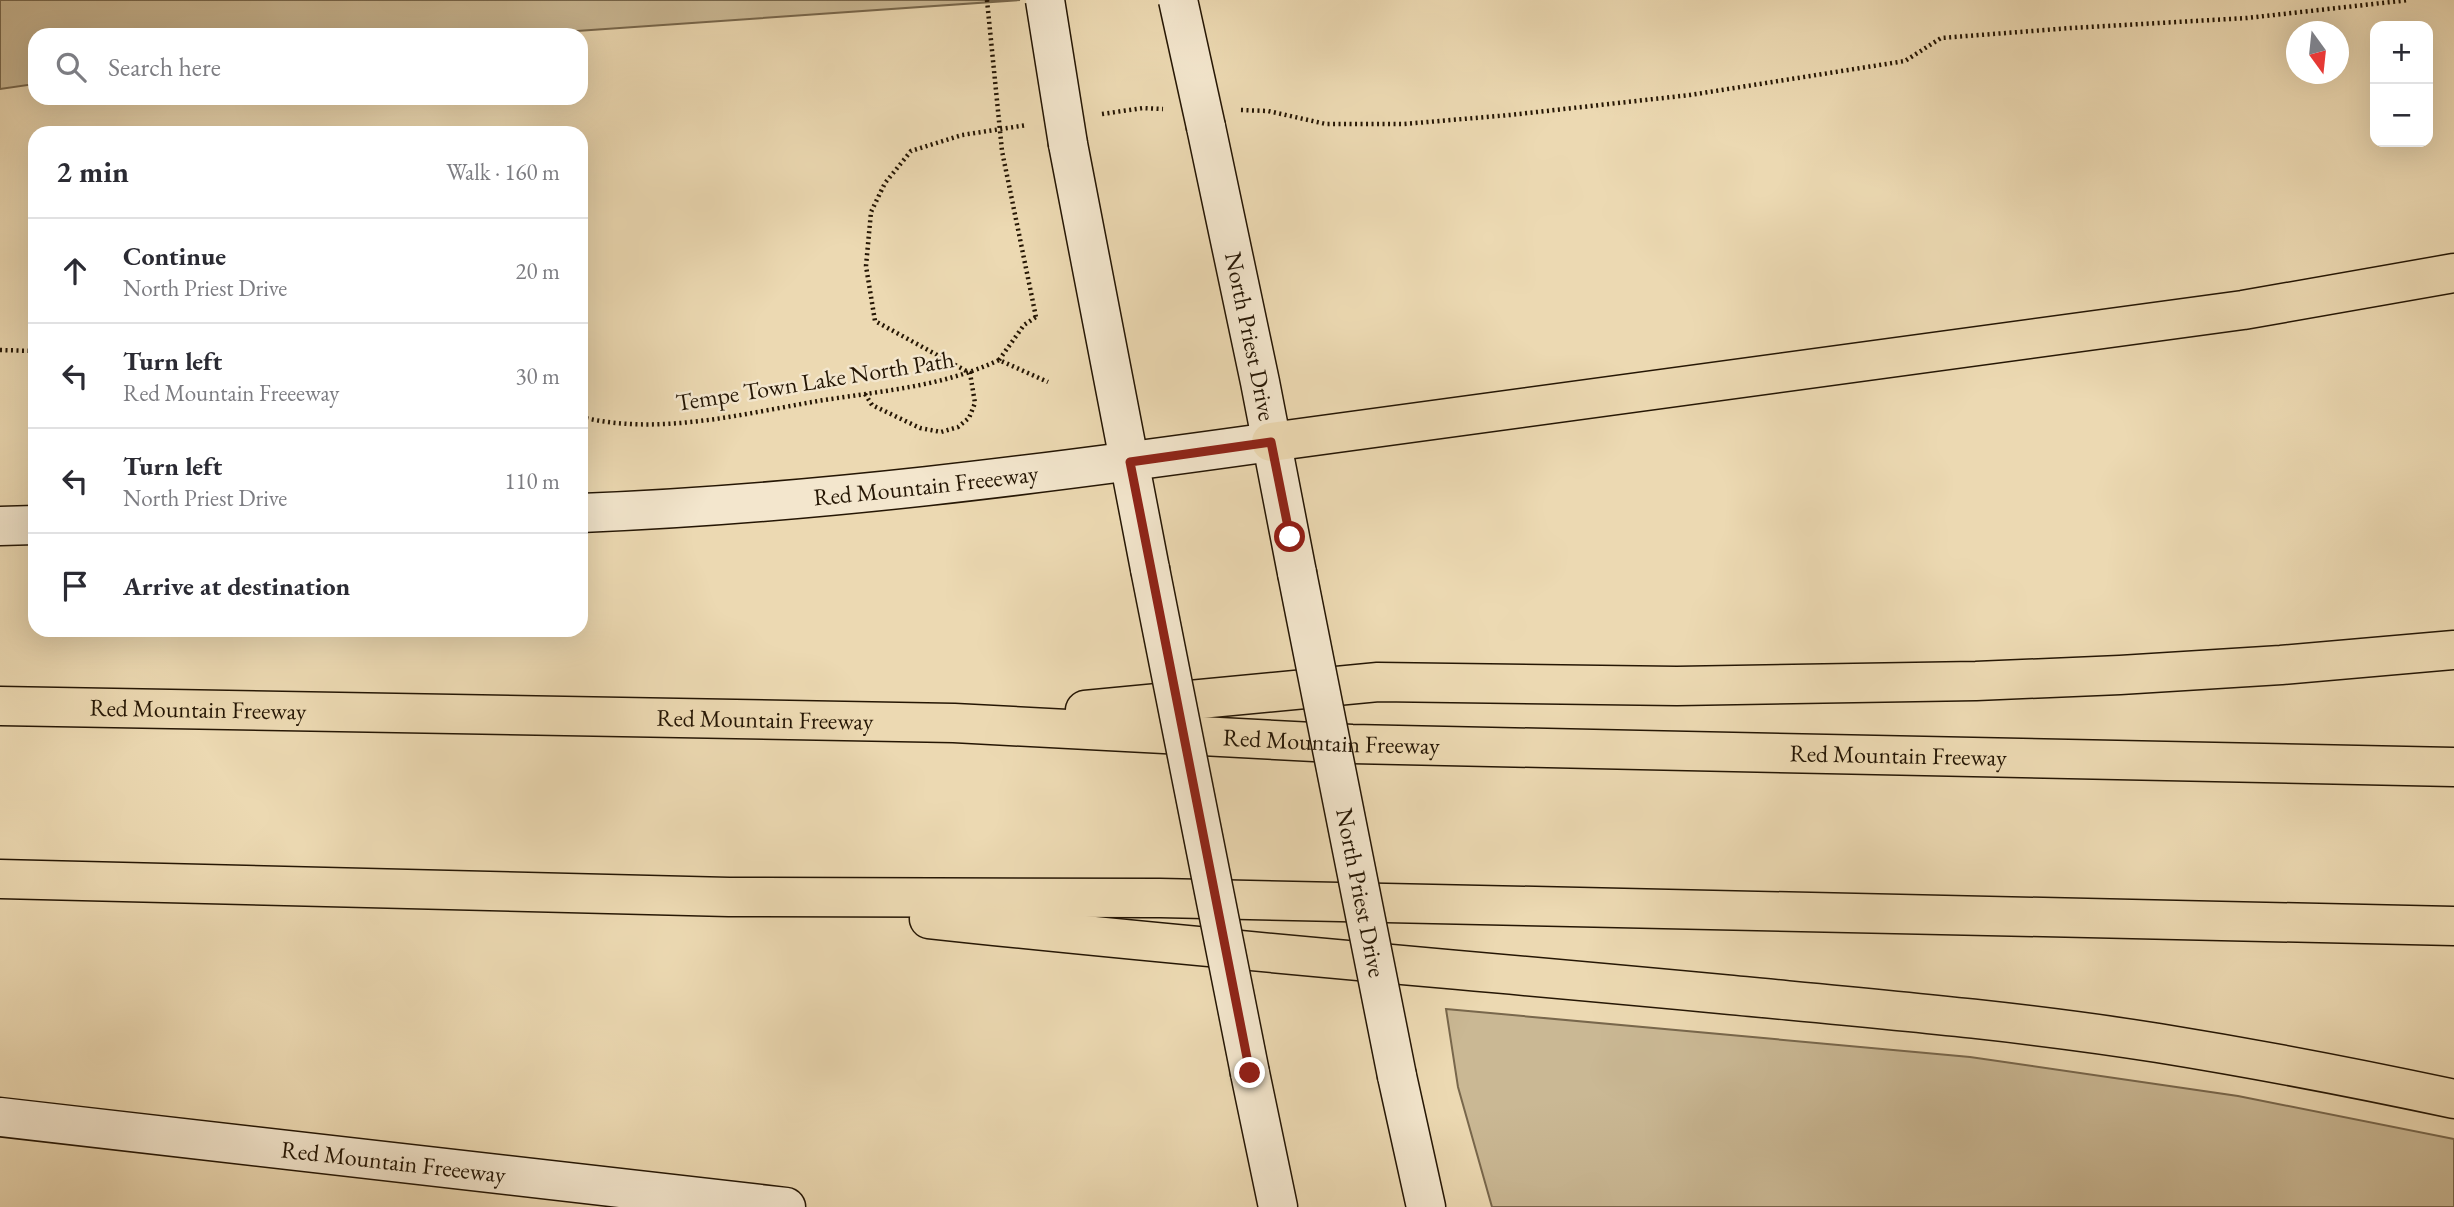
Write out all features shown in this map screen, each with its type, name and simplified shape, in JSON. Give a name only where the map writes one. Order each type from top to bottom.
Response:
[{"type":"highway","points":[[1271,442],[2243,310],[2454,273]]},
{"type":"highway","points":[[2243,310],[2454,293]]},
{"type":"highway","points":[[954,723],[1378,682],[1676,686],[1976,681],[2254,667],[2454,650]]},
{"type":"highway","name":"Red Mountain Freeway","points":[[0,706],[954,723],[1352,744],[2454,767]]},
{"type":"highway","points":[[0,879],[729,897],[1174,898],[2454,926]]},
{"type":"highway","points":[[729,897],[1165,945],[1516,975],[1981,1020],[2156,1042],[2454,1099]]},
{"type":"main road","points":[[1045,0],[1068,144],[1150,569],[1278,1207]]},
{"type":"main road","name":"North Priest Drive","points":[[1178,0],[1271,442],[1397,1076],[1426,1207]]},
{"type":"main road","name":"Red Mountain Freeeway","points":[[588,513],[836,496],[1130,462],[1271,442]]},
{"type":"main road","points":[[0,526],[28,525]]},
{"type":"main road","name":"Red Mountain Freeeway","points":[[0,1117],[786,1207]]},
{"type":"path","points":[[987,0],[1002,151],[1037,317],[1024,325],[999,360],[1048,382]]},
{"type":"path","points":[[1510,115],[1690,94],[1906,61],[1941,38],[2247,18],[2409,0]]},
{"type":"path","points":[[0,350],[28,351]]},
{"type":"path","name":"Tempe Town Lake North Path","points":[[588,418],[636,424],[695,421],[927,384],[970,373],[999,360]]},
{"type":"path","points":[[865,394],[872,405],[920,428],[942,432],[958,427],[969,418],[975,403],[970,373]]},
{"type":"shaded area","points":[[0,0],[1020,0],[588,30],[588,28],[28,28],[28,85],[0,89]]},
{"type":"shaded area","points":[[1446,1009],[1970,1057],[2238,1096],[2454,1139],[2454,1207],[1492,1207],[1458,1087]]},
{"type":"route","points":[[1250,1073],[1130,462],[1271,442],[1290,537]]}]
